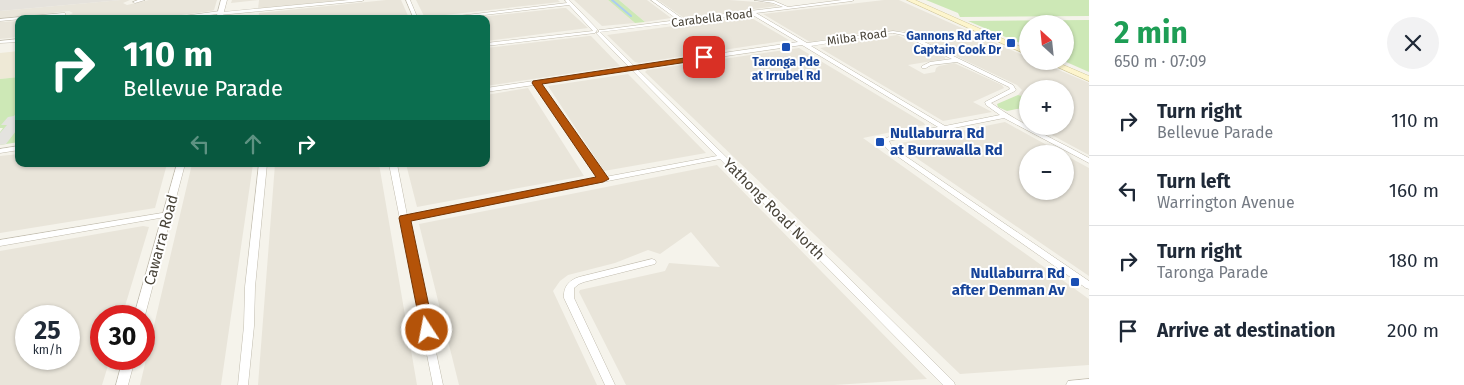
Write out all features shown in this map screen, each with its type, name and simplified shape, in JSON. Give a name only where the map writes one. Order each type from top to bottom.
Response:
[{"type":"main road","points":[[906,1],[1019,49]]},
{"type":"main road","points":[[1068,70],[1089,79]]},
{"type":"street","points":[[136,2],[143,0]]},
{"type":"street","points":[[224,0],[220,15],[362,0]]},
{"type":"street","points":[[408,0],[414,15]]},
{"type":"street","points":[[654,0],[682,21]]},
{"type":"street","points":[[756,0],[774,2],[788,8]]},
{"type":"street","name":"Carabella Road","points":[[490,44],[852,0]]},
{"type":"street","points":[[466,15],[568,2]]},
{"type":"street","name":"Yathong Road North","points":[[568,2],[950,385]]},
{"type":"street","points":[[753,13],[942,127]]},
{"type":"street","points":[[52,15],[63,14]]},
{"type":"street","points":[[0,20],[15,19]]},
{"type":"street","name":"Milba Road","points":[[490,89],[895,32],[904,34],[1013,88],[1013,90],[988,102],[988,104],[1005,116]]},
{"type":"street","points":[[0,42],[15,40]]},
{"type":"street","points":[[924,67],[930,64],[956,60]]},
{"type":"street","points":[[536,83],[603,179]]},
{"type":"street","points":[[1089,161],[1005,116],[891,138],[886,142],[889,148],[1089,286]]},
{"type":"street","points":[[0,150],[15,148]]},
{"type":"street","points":[[405,218],[722,157]]},
{"type":"street","name":"Cawarra Road","points":[[143,305],[180,167]]},
{"type":"street","points":[[243,385],[262,167]]},
{"type":"street","points":[[394,167],[438,385]]},
{"type":"street","points":[[0,243],[168,214]]},
{"type":"street","points":[[610,385],[569,298],[568,290],[573,283],[582,279],[652,262]]},
{"type":"street","points":[[122,385],[126,370]]},
{"type":"street","points":[[1072,385],[1089,384]]},
{"type":"shaded area","points":[[0,0],[121,0],[0,11]]},
{"type":"shaded area","points":[[121,0],[130,0],[123,3],[127,5],[149,0],[217,0],[214,10],[182,15],[69,15],[73,13],[69,11],[15,15],[15,17],[0,19],[0,11]]},
{"type":"shaded area","points":[[232,0],[259,0],[231,3]]},
{"type":"shaded area","points":[[259,0],[340,0],[258,9]]},
{"type":"shaded area","points":[[401,0],[408,15],[259,15],[259,13]]},
{"type":"shaded area","points":[[416,0],[558,0],[560,2],[445,15],[424,15]]},
{"type":"shaded area","points":[[574,0],[608,0],[635,23],[602,26]]},
{"type":"shaded area","points":[[619,0],[647,0],[671,18],[645,22]]},
{"type":"shaded area","points":[[658,0],[729,0],[770,3],[777,6],[684,18]]},
{"type":"shaded area","points":[[884,0],[899,0],[1019,53],[1019,70],[1059,70],[1089,83],[1089,155],[1074,147],[1074,145],[1052,135],[1074,135],[1074,80],[1019,80],[1019,87],[903,31],[877,31],[810,42],[763,14]]},
{"type":"shaded area","points":[[566,8],[588,28],[490,40],[490,16]]},
{"type":"shaded area","points":[[748,16],[789,40],[639,63],[635,62],[607,35]]},
{"type":"shaded area","points":[[15,21],[15,37],[0,39],[0,22]]},
{"type":"shaded area","points":[[897,35],[945,57],[945,59],[908,65],[924,74],[935,72],[939,66],[954,63],[1002,85],[1004,88],[973,102],[992,112],[943,121],[820,48]]},
{"type":"shaded area","points":[[591,36],[620,66],[490,85],[490,48]]},
{"type":"shaded area","points":[[799,48],[925,125],[863,138],[1089,299],[1089,365],[960,374],[645,72],[647,70]]},
{"type":"shaded area","points":[[15,51],[15,77],[0,79],[0,53]]},
{"type":"shaded area","points":[[628,74],[706,153],[604,171],[548,86]]},
{"type":"shaded area","points":[[528,88],[584,176],[417,207],[407,167],[490,167],[490,94]]},
{"type":"shaded area","points":[[15,114],[15,132],[6,144],[0,145],[0,133],[7,125],[1,125],[8,117]]},
{"type":"shaded area","points":[[1005,122],[1019,130],[1019,135],[1029,135],[1047,145],[1019,145],[1019,200],[1074,200],[1074,160],[1089,168],[1089,276],[896,144]]},
{"type":"shaded area","points":[[15,154],[15,167],[166,167],[155,208],[0,233],[0,156]]},
{"type":"shaded area","points":[[717,165],[927,379],[834,385],[626,385],[579,292],[580,290],[665,271],[669,263],[720,267],[691,232],[660,254],[648,250],[615,263],[568,275],[560,281],[553,291],[597,385],[459,385],[419,224]]},
{"type":"shaded area","points":[[191,167],[253,167],[221,385],[140,385],[144,370],[155,370],[155,321]]},
{"type":"shaded area","points":[[275,167],[380,167],[417,385],[258,385]]},
{"type":"shaded area","points":[[143,226],[149,227],[125,305],[90,305],[90,370],[107,370],[102,385],[0,385],[0,251]]},
{"type":"green space","points":[[608,0],[619,0],[645,22],[635,23]]},
{"type":"green space","points":[[926,0],[1089,0],[1089,16],[1019,15],[1019,17],[960,17],[958,13]]},
{"type":"green space","points":[[1074,20],[1089,20],[1089,72],[1074,65]]},
{"type":"green space","points":[[968,21],[1019,21],[1019,43]]},
{"type":"green space","points":[[15,77],[15,143],[0,145],[0,132],[3,128],[0,128],[0,79]]},
{"type":"green space","points":[[1019,95],[1019,109],[1007,111],[998,107],[997,104]]},
{"type":"waterway","points":[[612,0],[631,16]]},
{"type":"place","name":"Gannons Rd after Captain Cook Dr","points":[[1011,43]]},
{"type":"place","name":"Taronga Pde at Irrubel Rd","points":[[786,47]]},
{"type":"place","name":"Nullaburra Rd at Burrawalla Rd","points":[[880,142]]},
{"type":"place","name":"Nullaburra Rd after Denman Av","points":[[1075,282]]},
{"type":"route","points":[[427,330],[405,218],[603,179],[536,83],[704,57]]}]
